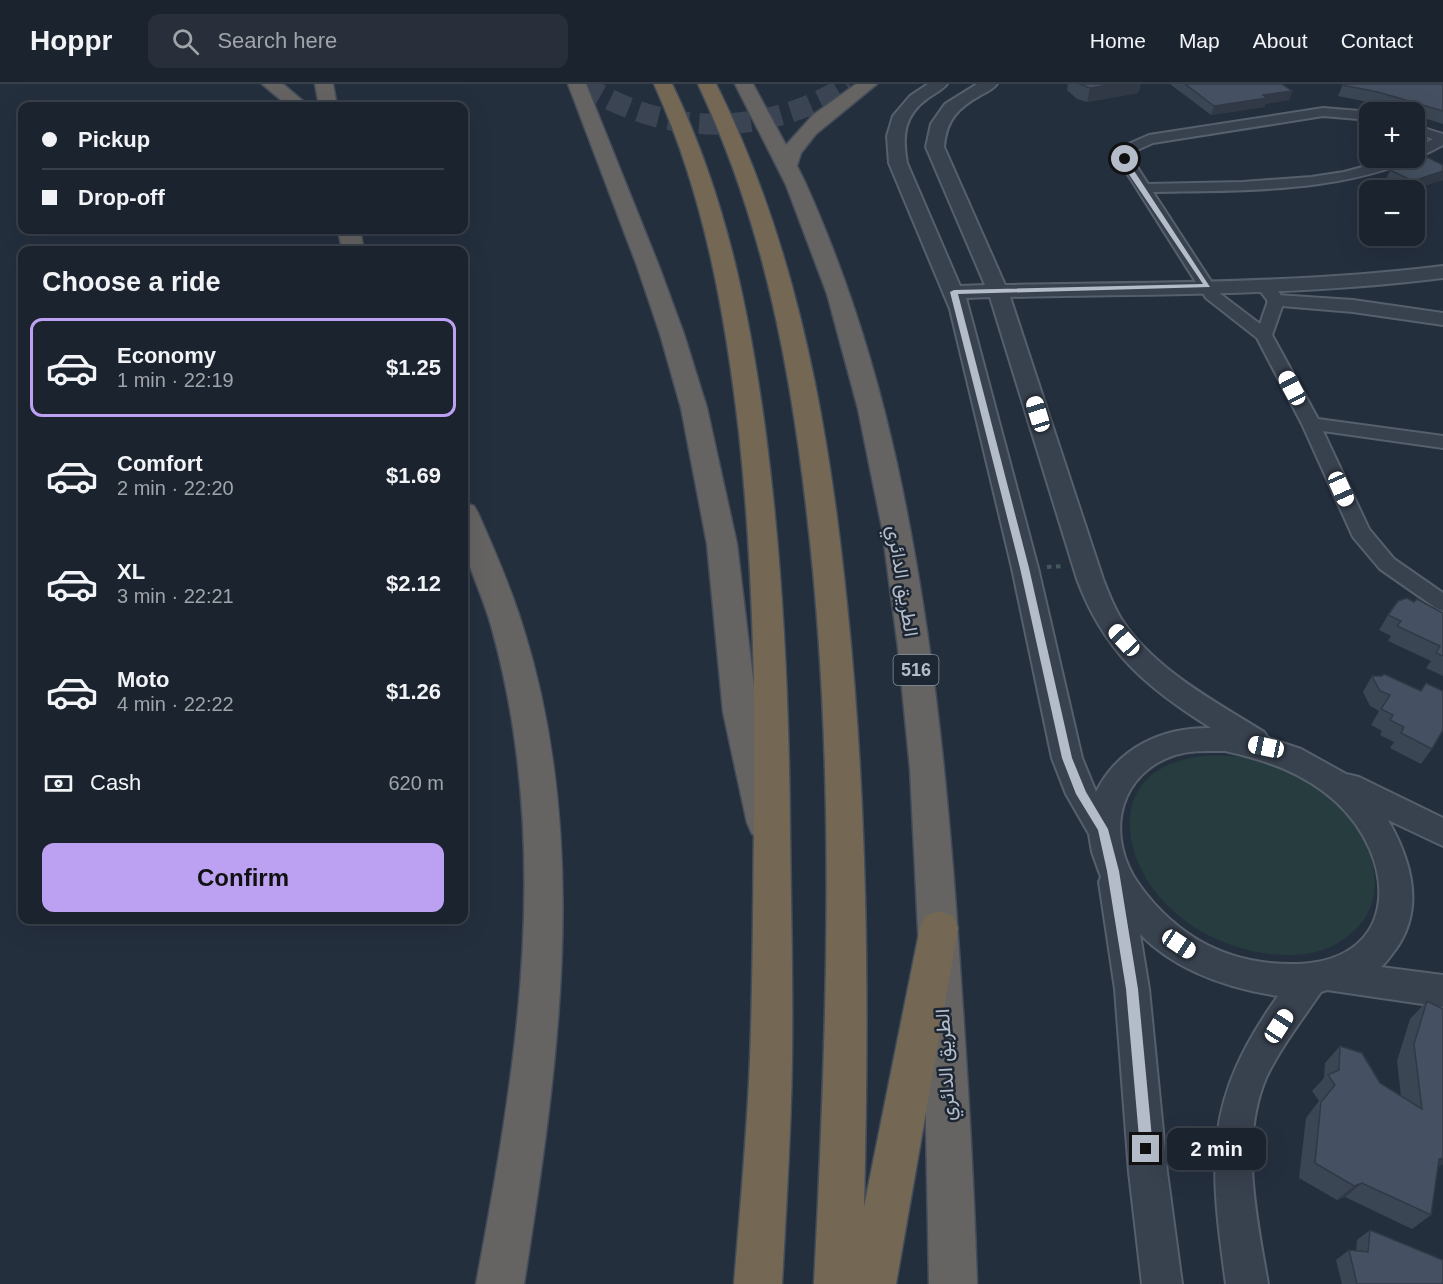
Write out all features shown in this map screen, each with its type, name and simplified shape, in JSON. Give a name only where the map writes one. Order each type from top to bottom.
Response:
[{"type":"highway","points":[[271,84],[294,102]]},
{"type":"highway","points":[[324,84],[327,102]]},
{"type":"highway","points":[[577,84],[648,266],[672,334],[694,408],[722,544],[740,712],[748,754],[772,846]]},
{"type":"highway","points":[[663,84],[688,141],[708,197],[724,262],[744,372],[761,510],[766,573],[773,719],[771,1058],[758,1284]]},
{"type":"highway","points":[[707,84],[747,177],[780,285],[809,424],[825,542],[838,689],[845,875],[845,1085],[838,1284]]},
{"type":"highway","name":"الطريق الدائري","points":[[744,84],[787,165],[812,221],[842,307],[871,412],[885,474],[908,609],[921,708],[939,928],[953,1230],[953,1284]]},
{"type":"highway","points":[[787,165],[792,149],[803,134],[868,84]]},
{"type":"highway","points":[[468,522],[486,565],[513,650],[533,750],[542,869],[540,998],[522,1153],[500,1284]]},
{"type":"highway","name":"516","points":[[872,1284],[939,928]]},
{"type":"street","points":[[939,84],[914,101],[904,111],[897,123],[895,147],[898,163],[957,300],[1025,568],[1067,758],[1081,794],[1103,829],[1113,871],[1132,989],[1148,1172],[1162,1284]]},
{"type":"street","points":[[988,84],[961,100],[942,117],[936,127],[935,147],[1001,299],[1101,609],[1115,631],[1132,650],[1155,672],[1187,696],[1266,747],[1443,833]]},
{"type":"street","points":[[1359,115],[1323,112],[1140,142],[1129,149],[1125,159],[1212,293],[1264,335],[1311,424],[1360,532],[1372,548],[1406,579],[1443,603]]},
{"type":"street","points":[[1425,133],[1443,139]]},
{"type":"street","points":[[1425,149],[1443,139]]},
{"type":"street","points":[[1143,188],[1320,179],[1378,168]]},
{"type":"street","points":[[1270,294],[1443,272]]},
{"type":"street","points":[[957,300],[1212,293],[1270,294],[1443,318]]},
{"type":"street","points":[[1264,335],[1270,294]]},
{"type":"street","points":[[1311,424],[1443,442]]},
{"type":"street","points":[[1103,829],[1108,796],[1125,770],[1152,751],[1186,740],[1225,739],[1266,747]]},
{"type":"street","points":[[1247,1284],[1232,1173],[1235,1123],[1248,1079],[1320,978],[1366,958],[1390,932],[1399,898],[1394,861],[1376,826],[1348,794],[1312,768]]},
{"type":"street","points":[[1113,871],[1126,894],[1144,916],[1166,936],[1192,953],[1220,966],[1250,976],[1281,980],[1320,978],[1443,991]]},
{"type":"path","points":[[1025,568],[1085,565]]},
{"type":"green space","points":[[1215,755],[1255,759],[1288,771],[1325,794],[1355,825],[1366,843],[1373,864],[1375,885],[1369,911],[1359,926],[1346,938],[1311,953],[1291,955],[1249,950],[1222,941],[1185,921],[1164,902],[1151,886],[1133,848],[1130,828],[1131,809],[1138,791],[1150,776],[1170,764]]},
{"type":"building","points":[[1079,84],[1114,84],[1090,88]]},
{"type":"building","points":[[1185,84],[1282,84],[1292,91],[1263,95],[1267,98],[1214,106]]},
{"type":"building","points":[[1443,84],[1443,111],[1425,106],[1425,102],[1412,102],[1342,85]]},
{"type":"building","points":[[1425,158],[1443,165],[1443,171],[1411,180],[1390,170],[1425,168]]},
{"type":"building","points":[[1407,598],[1414,602],[1417,599],[1443,613],[1443,656],[1436,653],[1440,646],[1397,626],[1401,621],[1388,615],[1398,601]]},
{"type":"building","points":[[1384,674],[1421,691],[1426,683],[1443,691],[1443,730],[1432,749],[1401,733],[1404,727],[1390,720],[1393,715],[1381,709],[1390,695],[1380,691],[1372,676]]},
{"type":"building","points":[[1427,1001],[1443,1009],[1443,1158],[1439,1159],[1431,1215],[1362,1183],[1354,1186],[1315,1163],[1321,1102],[1335,1085],[1328,1075],[1339,1070],[1340,1046],[1362,1053],[1380,1083],[1422,1109],[1414,1044]]},
{"type":"building","points":[[1370,1230],[1443,1260],[1443,1284],[1357,1284],[1349,1250],[1368,1252]]},
{"type":"tunnel","points":[[583,84],[614,102],[647,114],[681,122],[716,124],[751,122],[785,114],[818,101],[849,84]]},
{"type":"route","points":[[1125,159],[1126,164],[1207,286],[954,292],[1025,568],[1062,741],[1081,794],[1103,829],[1113,871],[1132,989],[1146,1149]]}]
